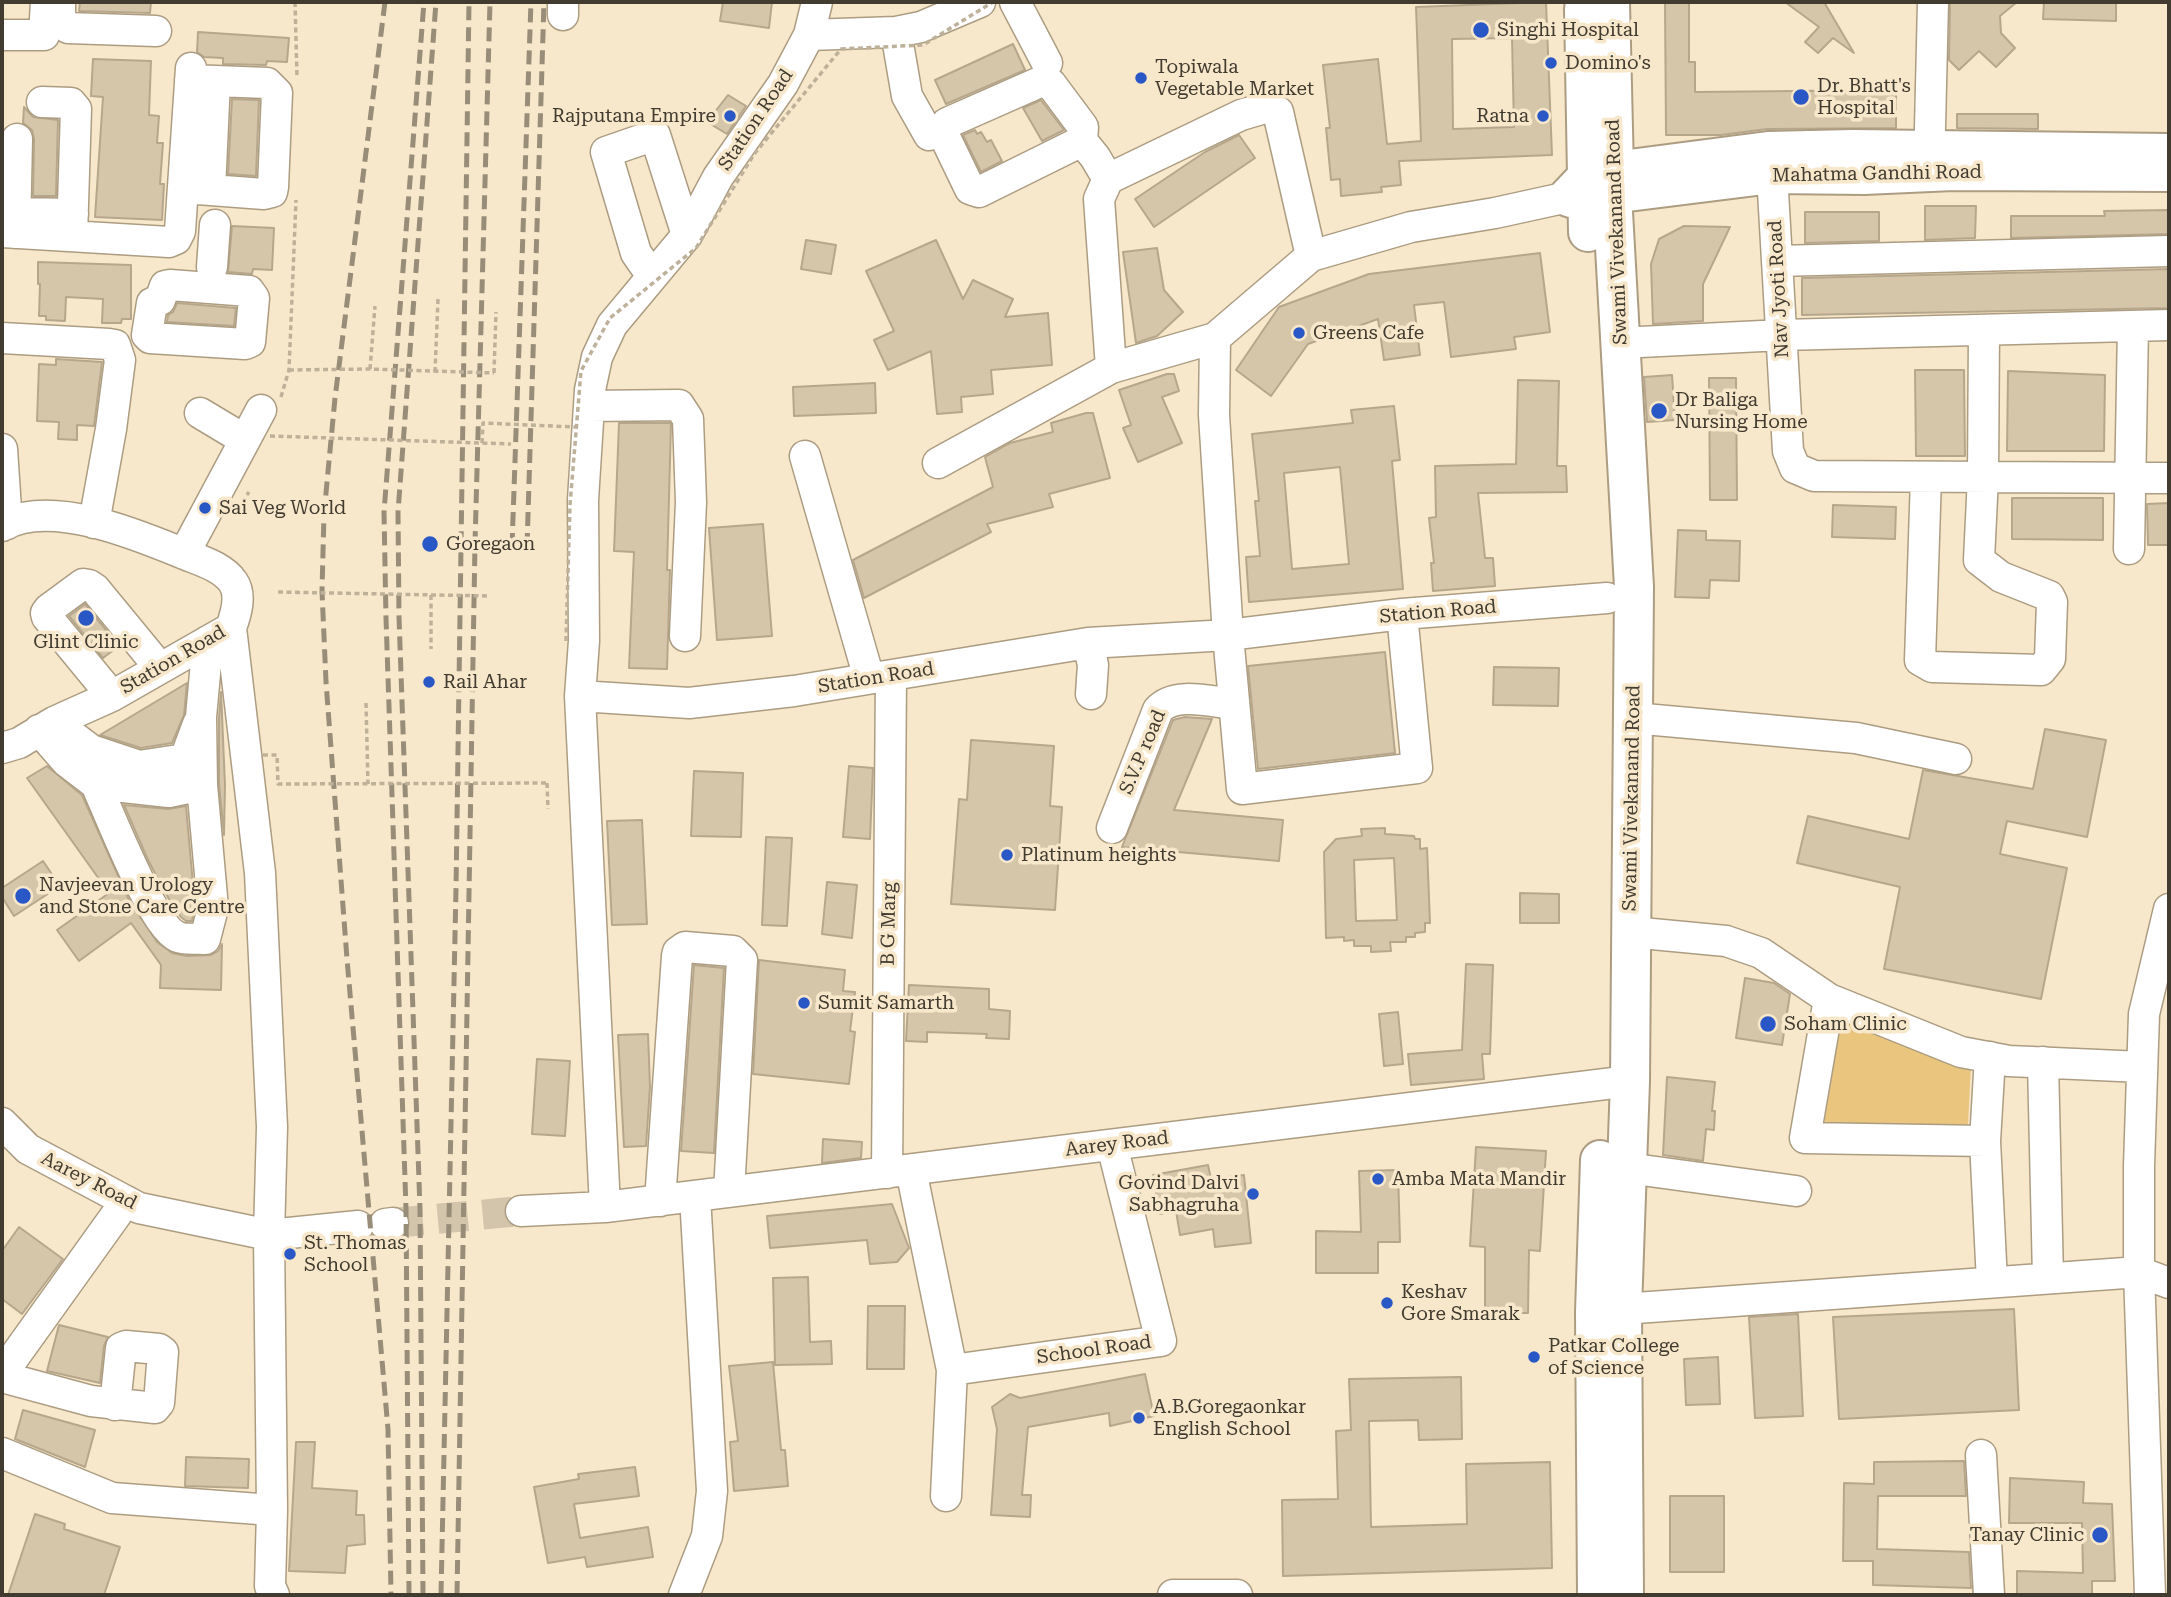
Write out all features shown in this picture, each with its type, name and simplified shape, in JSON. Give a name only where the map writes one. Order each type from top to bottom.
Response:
[{"type":"main road","name":"Swami Vivekanand Road","points":[[1584,2],[1608,560],[1616,1083],[1627,1168],[1622,1309],[1625,1595]]},
{"type":"main road","name":"Swami Vivekanand Road","points":[[1597,1595],[1595,1312],[1631,932],[1633,718],[1634,572],[1620,344],[1593,189],[1611,2]]},
{"type":"main road","name":"Mahatma Gandhi Road","points":[[1593,189],[1770,163],[1928,162],[2169,153]]},
{"type":"main road","name":"Mahatma Gandhi Road","points":[[1928,162],[2169,172]]},
{"type":"street","points":[[2,36],[44,35],[46,2]]},
{"type":"street","points":[[60,2],[60,18],[68,28],[156,31]]},
{"type":"street","name":"Station Road","points":[[652,276],[687,235],[718,177],[783,84],[809,35],[817,2]]},
{"type":"street","points":[[809,35],[897,32],[921,27],[980,2]]},
{"type":"street","points":[[1015,2],[1046,63]]},
{"type":"street","points":[[1928,162],[1933,2]]},
{"type":"street","points":[[897,32],[907,96],[929,135]]},
{"type":"street","points":[[167,285],[175,237],[197,189],[199,76],[267,83],[277,93],[272,192],[264,194],[197,189]]},
{"type":"street","points":[[1082,141],[979,192],[970,189],[942,131],[947,123],[1040,82],[1051,84],[1083,127],[1082,141],[1108,179]]},
{"type":"street","points":[[42,102],[71,103],[76,109],[78,229]]},
{"type":"street","points":[[1111,368],[1099,199],[1108,179],[1241,115],[1268,107],[1278,112],[1311,256]]},
{"type":"street","points":[[605,1207],[580,696],[584,641],[582,416],[597,357],[612,325],[652,276],[636,253],[606,152],[655,135],[687,235]]},
{"type":"street","points":[[17,139],[11,226],[175,237],[215,230],[212,267]]},
{"type":"street","name":"Nav Jyoti Road","points":[[1770,163],[1788,451],[1795,468],[1814,476],[1926,486]]},
{"type":"street","points":[[78,229],[88,179]]},
{"type":"street","points":[[938,463],[1111,368],[1215,338],[1311,256],[1411,227],[1495,213],[1593,189]]},
{"type":"street","points":[[1777,261],[2169,251]]},
{"type":"street","points":[[1620,344],[1782,335],[2169,325]]},
{"type":"street","points":[[2130,549],[2133,326]]},
{"type":"street","points":[[1984,330],[1982,487],[1979,561],[2001,577],[2049,596],[2052,602],[2050,659],[2041,670],[1932,667],[1920,660],[1926,486],[1982,487],[2169,478]]},
{"type":"street","points":[[2,338],[109,344],[116,345],[119,351],[111,429],[94,523]]},
{"type":"street","points":[[1215,338],[1214,415],[1228,635],[1242,789],[1417,768],[1402,614]]},
{"type":"street","points":[[582,416],[679,405],[688,419],[691,502],[685,636]]},
{"type":"street","points":[[184,554],[264,421],[200,413]]},
{"type":"street","points":[[2,449],[4,525]]},
{"type":"street","name":"B G Marg","points":[[805,456],[880,677],[899,1171],[952,1370],[946,1496]]},
{"type":"street","name":"Station Road","points":[[4,525],[42,515],[129,531],[220,570],[233,582],[238,602],[219,634],[112,696],[23,735]]},
{"type":"street","points":[[112,696],[47,617],[49,609],[83,584],[89,584],[95,589],[160,668]]},
{"type":"street","name":"Station Road","points":[[580,696],[689,703],[794,691],[1088,643],[1228,635],[1402,614],[1607,598]]},
{"type":"street","points":[[23,735],[91,750],[139,766],[185,759],[201,718],[219,634]]},
{"type":"street","points":[[219,634],[260,873],[272,1127],[269,1235],[272,1510],[270,1586],[274,1595]]},
{"type":"street","points":[[1088,643],[1093,666],[1091,694]]},
{"type":"street","name":"S.V.P road","points":[[1112,828],[1158,710],[1164,703],[1181,699],[1234,704]]},
{"type":"street","points":[[23,735],[66,761],[96,784],[142,889],[159,920],[177,937],[205,939],[213,908],[202,785],[201,718]]},
{"type":"street","points":[[1633,718],[1856,738],[1956,759]]},
{"type":"street","points":[[96,784],[169,792],[202,785]]},
{"type":"street","points":[[2156,1579],[2139,1272],[2142,1067],[2144,1014],[2169,909]]},
{"type":"street","points":[[1631,932],[1726,941],[1761,953],[1829,999],[1961,1052],[2009,1061],[2142,1067]]},
{"type":"street","points":[[660,1200],[677,956],[685,947],[733,951],[737,952],[742,960],[729,1192]]},
{"type":"street","points":[[1829,999],[1805,1138],[1985,1141]]},
{"type":"street","points":[[1990,1057],[1985,1141],[1992,1282]]},
{"type":"street","points":[[2043,1062],[2048,1278]]},
{"type":"street","name":"Aarey Road","points":[[521,1211],[605,1207],[1616,1083]]},
{"type":"street","name":"Aarey Road","points":[[2,1124],[28,1149],[139,1208],[269,1235],[379,1224]]},
{"type":"street","name":"School Road","points":[[952,1370],[1161,1341],[1112,1145]]},
{"type":"street","points":[[1627,1168],[1796,1191]]},
{"type":"street","points":[[684,1595],[707,1536],[712,1491],[695,1196]]},
{"type":"street","points":[[115,1405],[90,1401],[2,1376],[126,1201]]},
{"type":"street","points":[[1622,1309],[2139,1272],[2169,1283]]},
{"type":"street","points":[[2,1453],[112,1498],[272,1510]]},
{"type":"street","points":[[1982,1455],[1989,1595]]},
{"type":"street","points":[[1173,1595],[1237,1595]]},
{"type":"path","points":[[295,2],[297,79]]},
{"type":"path","points":[[566,641],[570,505],[582,416],[581,371],[610,318],[696,248],[755,153],[842,49],[923,45],[993,2]]},
{"type":"path","points":[[296,198],[289,370],[264,421],[512,444]]},
{"type":"path","points":[[435,372],[438,299]]},
{"type":"path","points":[[370,369],[375,306]]},
{"type":"path","points":[[289,370],[370,369],[494,373],[496,312]]},
{"type":"path","points":[[482,443],[483,423],[582,416]]},
{"type":"path","points":[[278,593],[490,596]]},
{"type":"path","points":[[431,595],[431,649]]},
{"type":"path","points":[[366,703],[368,784]]},
{"type":"path","points":[[263,755],[277,755],[278,784],[548,783],[548,809]]},
{"type":"shaded area","points":[[1838,1019],[1971,1065],[1968,1126],[1824,1126]]},
{"type":"building","points":[[80,2],[151,2],[150,13],[79,11]]},
{"type":"building","points":[[723,2],[772,2],[769,28],[720,21]]},
{"type":"building","points":[[1546,2],[1552,155],[1399,161],[1401,185],[1381,187],[1382,192],[1341,196],[1340,179],[1331,180],[1326,128],[1330,128],[1323,65],[1378,59],[1387,144],[1421,141],[1416,7]],"holes":[[[1512,38],[1514,127],[1453,129],[1452,39]]]},
{"type":"building","points":[[1665,2],[1689,2],[1689,62],[1695,62],[1695,92],[1896,90],[1896,128],[1767,129],[1721,135],[1666,135]]},
{"type":"building","points":[[1785,2],[1824,2],[1854,53],[1833,38],[1818,53],[1805,42],[1819,27]]},
{"type":"building","points":[[1950,2],[2017,2],[2000,16],[2001,33],[2015,48],[1996,67],[1979,51],[1959,70],[1949,60]]},
{"type":"building","points":[[2044,2],[2116,2],[2116,21],[2043,19]]},
{"type":"building","points":[[198,32],[289,38],[287,62],[267,61],[266,65],[223,64],[223,58],[204,57],[197,52]]},
{"type":"building","points":[[1013,44],[1025,70],[946,104],[935,80]]},
{"type":"building","points":[[93,59],[151,61],[149,115],[159,116],[157,143],[163,143],[160,184],[164,184],[162,220],[95,217],[103,97],[91,96]]},
{"type":"building","name":"Rajputana Empire","points":[[728,95],[746,106],[727,134],[707,122]]},
{"type":"building","points":[[232,99],[259,100],[256,176],[228,174]]},
{"type":"building","points":[[1041,100],[1064,130],[1042,141],[1023,108]]},
{"type":"building","points":[[24,107],[33,117],[58,120],[56,196],[33,196],[34,139],[32,130],[23,123]]},
{"type":"building","points":[[1957,114],[2038,114],[2038,129],[1957,128]]},
{"type":"building","points":[[975,130],[977,134],[981,132],[987,142],[991,140],[1002,161],[981,172],[963,135]]},
{"type":"building","points":[[1239,135],[1255,158],[1154,227],[1135,199],[1205,152]]},
{"type":"building","points":[[1925,206],[1976,206],[1975,238],[1925,240]]},
{"type":"building","points":[[2169,210],[2169,234],[2011,238],[2011,216],[2105,216],[2104,211]]},
{"type":"building","points":[[1805,212],[1879,212],[1879,241],[1805,243]]},
{"type":"building","points":[[232,226],[274,228],[272,270],[253,269],[252,274],[228,272]]},
{"type":"building","points":[[1684,226],[1730,227],[1703,284],[1703,321],[1653,324],[1651,264],[1659,239]]},
{"type":"building","points":[[806,240],[836,245],[831,274],[801,269]]},
{"type":"building","points":[[936,240],[963,299],[973,280],[1013,299],[1005,317],[1048,313],[1052,365],[991,370],[993,394],[961,397],[962,412],[937,414],[931,351],[888,370],[874,340],[894,331],[866,271]]},
{"type":"building","points":[[1157,248],[1164,290],[1183,312],[1157,336],[1136,343],[1123,252]]},
{"type":"building","points":[[1540,253],[1550,332],[1514,337],[1516,349],[1451,357],[1444,302],[1414,305],[1420,355],[1384,360],[1378,319],[1308,344],[1271,396],[1236,370],[1279,307],[1369,274]]},
{"type":"building","points":[[38,262],[131,265],[131,319],[122,319],[121,323],[102,323],[103,299],[66,297],[65,321],[46,320],[46,316],[39,316]]},
{"type":"building","points":[[2169,269],[2169,308],[1802,315],[1802,278]]},
{"type":"building","points":[[177,303],[236,308],[234,326],[167,322],[168,315],[173,312]]},
{"type":"building","points":[[56,359],[102,362],[94,426],[77,425],[77,440],[58,439],[59,422],[37,421],[39,364],[56,365]]},
{"type":"building","points":[[1915,370],[1964,370],[1965,456],[1916,456]]},
{"type":"building","points":[[2008,371],[2105,375],[2104,451],[2007,451]]},
{"type":"building","points":[[1174,374],[1179,391],[1162,397],[1182,443],[1138,462],[1123,428],[1131,425],[1119,390]]},
{"type":"building","points":[[1672,375],[1675,420],[1647,422],[1644,377]]},
{"type":"building","points":[[1709,378],[1736,378],[1737,500],[1710,500]]},
{"type":"building","points":[[1518,380],[1559,381],[1557,466],[1566,466],[1567,492],[1478,493],[1485,558],[1493,558],[1495,586],[1433,591],[1431,563],[1434,563],[1429,518],[1436,517],[1435,466],[1516,464]]},
{"type":"building","points":[[875,383],[876,413],[794,416],[793,387]]},
{"type":"building","points":[[1394,406],[1400,460],[1392,461],[1403,589],[1249,602],[1246,557],[1260,556],[1255,501],[1259,501],[1252,434],[1353,423],[1351,410]],"holes":[[[1340,467],[1349,564],[1292,569],[1284,473]]]},
{"type":"building","points":[[1093,413],[1110,478],[1049,494],[1053,507],[987,524],[991,532],[864,598],[853,560],[993,487],[985,457],[1010,443],[1053,432],[1051,423]]},
{"type":"building","points":[[619,423],[671,424],[667,669],[629,668],[634,552],[614,551]]},
{"type":"building","points":[[2012,498],[2103,498],[2103,540],[2012,539]]},
{"type":"building","points":[[2169,503],[2169,545],[2148,545],[2147,504]]},
{"type":"building","points":[[1833,505],[1896,507],[1895,539],[1832,537]]},
{"type":"building","points":[[763,524],[772,636],[717,640],[709,528]]},
{"type":"building","points":[[1678,530],[1706,531],[1706,540],[1740,541],[1739,581],[1710,580],[1709,598],[1675,597]]},
{"type":"building","points":[[85,604],[119,646],[103,658],[69,616]]},
{"type":"building","points":[[1385,652],[1395,753],[1258,769],[1248,666]]},
{"type":"building","points":[[1494,667],[1559,668],[1558,706],[1493,705]]},
{"type":"building","points":[[187,683],[184,715],[172,743],[141,748],[100,735]]},
{"type":"building","points":[[221,692],[225,785],[224,835],[219,784]]},
{"type":"building","points":[[1185,717],[1212,719],[1174,810],[1283,820],[1279,861],[1122,847],[1173,720]]},
{"type":"building","points":[[2045,729],[2106,740],[2087,837],[2007,821],[2000,854],[2067,868],[2041,999],[1884,969],[1900,887],[1797,863],[1808,816],[1909,839],[1923,770],[2033,789]]},
{"type":"building","name":"Platinum heights","points":[[971,740],[1054,746],[1050,806],[1062,807],[1055,910],[951,904],[959,799],[967,800]]},
{"type":"building","points":[[47,766],[82,795],[129,900],[157,942],[172,953],[187,956],[211,955],[218,951],[222,944],[221,990],[160,988],[161,965],[131,923],[79,961],[57,930],[109,893],[27,778]]},
{"type":"building","points":[[849,766],[873,768],[870,839],[843,837]]},
{"type":"building","points":[[694,771],[743,773],[741,837],[691,836]]},
{"type":"building","points":[[124,805],[168,809],[186,806],[195,907],[192,921],[181,917],[171,903],[148,860]]},
{"type":"building","points":[[642,820],[647,924],[612,925],[607,821]]},
{"type":"building","points":[[1385,828],[1385,834],[1414,836],[1415,839],[1420,839],[1420,849],[1427,848],[1430,923],[1425,923],[1425,932],[1415,933],[1415,937],[1406,937],[1406,942],[1390,942],[1391,951],[1371,952],[1371,946],[1354,946],[1354,940],[1344,941],[1344,937],[1326,938],[1324,852],[1336,839],[1362,836],[1361,829]],"holes":[[[1394,858],[1397,920],[1356,921],[1354,860]]]},
{"type":"building","points":[[766,837],[792,838],[787,926],[762,925]]},
{"type":"building","points":[[43,861],[60,886],[14,916],[2,897],[2,888]]},
{"type":"building","points":[[827,882],[857,885],[852,938],[822,934]]},
{"type":"building","points":[[1520,893],[1559,894],[1559,923],[1520,923]]},
{"type":"building","points":[[759,960],[845,970],[843,991],[855,992],[850,1031],[855,1032],[849,1084],[753,1074]]},
{"type":"building","points":[[1466,964],[1493,965],[1490,1054],[1482,1054],[1484,1079],[1411,1085],[1408,1054],[1462,1050]]},
{"type":"building","points":[[694,965],[724,968],[714,1153],[681,1151]]},
{"type":"building","points":[[1745,978],[1774,983],[1790,994],[1782,1045],[1736,1038]]},
{"type":"building","points":[[909,985],[989,989],[989,1009],[1010,1011],[1009,1039],[986,1038],[987,1034],[927,1032],[927,1042],[906,1041]]},
{"type":"building","points":[[1398,1012],[1403,1064],[1384,1066],[1379,1014]]},
{"type":"building","points":[[648,1034],[650,1087],[646,1146],[624,1147],[618,1035]]},
{"type":"building","points":[[537,1059],[570,1061],[565,1136],[532,1134]]},
{"type":"building","points":[[1667,1077],[1715,1082],[1712,1111],[1715,1111],[1714,1130],[1706,1129],[1703,1161],[1663,1155]]},
{"type":"building","points":[[823,1139],[862,1142],[861,1158],[822,1163]]},
{"type":"building","points":[[1476,1147],[1546,1151],[1540,1251],[1529,1250],[1528,1313],[1485,1313],[1485,1247],[1470,1246]]},
{"type":"building","points":[[1208,1165],[1211,1179],[1244,1175],[1251,1243],[1215,1247],[1213,1229],[1180,1235],[1176,1211],[1160,1214],[1153,1175]]},
{"type":"building","points":[[1398,1170],[1400,1242],[1378,1242],[1378,1273],[1316,1273],[1316,1231],[1361,1232],[1359,1171]]},
{"type":"building","points":[[892,1204],[909,1248],[897,1262],[870,1264],[867,1240],[770,1248],[767,1216]]},
{"type":"building","points":[[19,1227],[63,1259],[22,1314],[2,1299],[2,1251]]},
{"type":"building","points":[[808,1277],[810,1342],[831,1341],[832,1364],[775,1365],[773,1278]]},
{"type":"building","points":[[868,1306],[905,1306],[904,1369],[867,1369]]},
{"type":"building","points":[[2014,1309],[2019,1410],[1839,1419],[1833,1317]]},
{"type":"building","points":[[1798,1314],[1803,1416],[1755,1418],[1749,1317]]},
{"type":"building","points":[[59,1325],[108,1337],[104,1346],[100,1383],[47,1371]]},
{"type":"building","points":[[1718,1357],[1720,1404],[1686,1405],[1684,1359]]},
{"type":"building","points":[[773,1362],[781,1450],[785,1450],[788,1486],[734,1491],[730,1442],[738,1441],[729,1366]]},
{"type":"building","points":[[1145,1374],[1154,1416],[1110,1426],[1109,1413],[1028,1427],[1022,1495],[1031,1495],[1030,1517],[991,1515],[997,1429],[992,1407],[1010,1394],[1020,1398]]},
{"type":"building","points":[[1461,1377],[1462,1439],[1419,1440],[1418,1420],[1369,1421],[1371,1527],[1467,1524],[1466,1464],[1550,1462],[1552,1568],[1283,1576],[1282,1500],[1338,1499],[1336,1431],[1351,1430],[1349,1379]]},
{"type":"building","points":[[23,1410],[95,1430],[85,1467],[15,1439]]},
{"type":"building","points":[[296,1442],[315,1442],[312,1488],[357,1491],[356,1515],[364,1515],[365,1544],[347,1546],[345,1573],[289,1571]]},
{"type":"building","points":[[186,1457],[249,1459],[248,1488],[185,1486]]},
{"type":"building","points":[[1964,1461],[1966,1496],[1878,1496],[1877,1549],[1969,1552],[1971,1588],[1873,1585],[1873,1561],[1843,1561],[1844,1483],[1874,1484],[1874,1462]]},
{"type":"building","points":[[635,1467],[639,1496],[574,1504],[580,1538],[648,1527],[653,1557],[587,1567],[585,1557],[548,1563],[534,1487],[579,1479],[578,1474]]},
{"type":"building","points":[[2010,1478],[2084,1482],[2083,1503],[2112,1504],[2115,1581],[2092,1581],[2092,1595],[2017,1595],[2017,1571],[2083,1573],[2082,1523],[2009,1523]]},
{"type":"building","points":[[1670,1496],[1724,1496],[1724,1572],[1670,1572]]},
{"type":"building","points":[[35,1514],[65,1524],[64,1529],[120,1547],[104,1595],[8,1595]]},
{"type":"tunnel","points":[[393,1223],[521,1211]]},
{"type":"railway","points":[[385,2],[335,398],[324,514],[322,591],[326,682],[347,959],[388,1429],[391,1595]]},
{"type":"railway","points":[[409,1595],[406,1209],[384,512],[424,2]]},
{"type":"railway","points":[[423,1595],[420,1209],[399,617],[398,512],[436,2]]},
{"type":"railway","points":[[441,1595],[456,888],[469,2]]},
{"type":"railway","points":[[457,1595],[475,543],[490,2]]},
{"type":"railway","points":[[512,547],[531,2]]},
{"type":"railway","points":[[527,547],[544,2]]},
{"type":"place","name":"Singhi Hospital","points":[[1481,30]]},
{"type":"place","name":"Domino's","points":[[1551,63]]},
{"type":"place","name":"Topiwala Vegetable Market","points":[[1141,78]]},
{"type":"place","name":"Dr. Bhatt's Hospital","points":[[1801,97]]},
{"type":"place","name":"Rajputana Empire","points":[[730,116]]},
{"type":"place","name":"Ratna","points":[[1543,116]]},
{"type":"place","name":"Greens Cafe","points":[[1299,333]]},
{"type":"place","name":"Dr Baliga Nursing Home","points":[[1659,411]]},
{"type":"place","name":"Sai Veg World","points":[[205,508]]},
{"type":"place","name":"Goregaon","points":[[430,544]]},
{"type":"place","name":"Glint Clinic","points":[[86,618]]},
{"type":"place","name":"Rail Ahar","points":[[429,682]]},
{"type":"place","name":"Platinum heights","points":[[1007,855]]},
{"type":"place","name":"Navjeevan Urology and Stone Care Centre","points":[[23,896]]},
{"type":"place","name":"Sumit Samarth","points":[[804,1003]]},
{"type":"place","name":"Soham Clinic","points":[[1768,1024]]},
{"type":"place","name":"Amba Mata Mandir","points":[[1378,1179]]},
{"type":"place","name":"Govind Dalvi Sabhagruha","points":[[1253,1194]]},
{"type":"place","name":"St. Thomas School","points":[[290,1254]]},
{"type":"place","name":"Keshav Gore Smarak","points":[[1387,1303]]},
{"type":"place","name":"Patkar College of Science","points":[[1534,1357]]},
{"type":"place","name":"A.B.Goregaonkar English School","points":[[1139,1418]]},
{"type":"place","name":"Tanay Clinic","points":[[2100,1535]]}]
